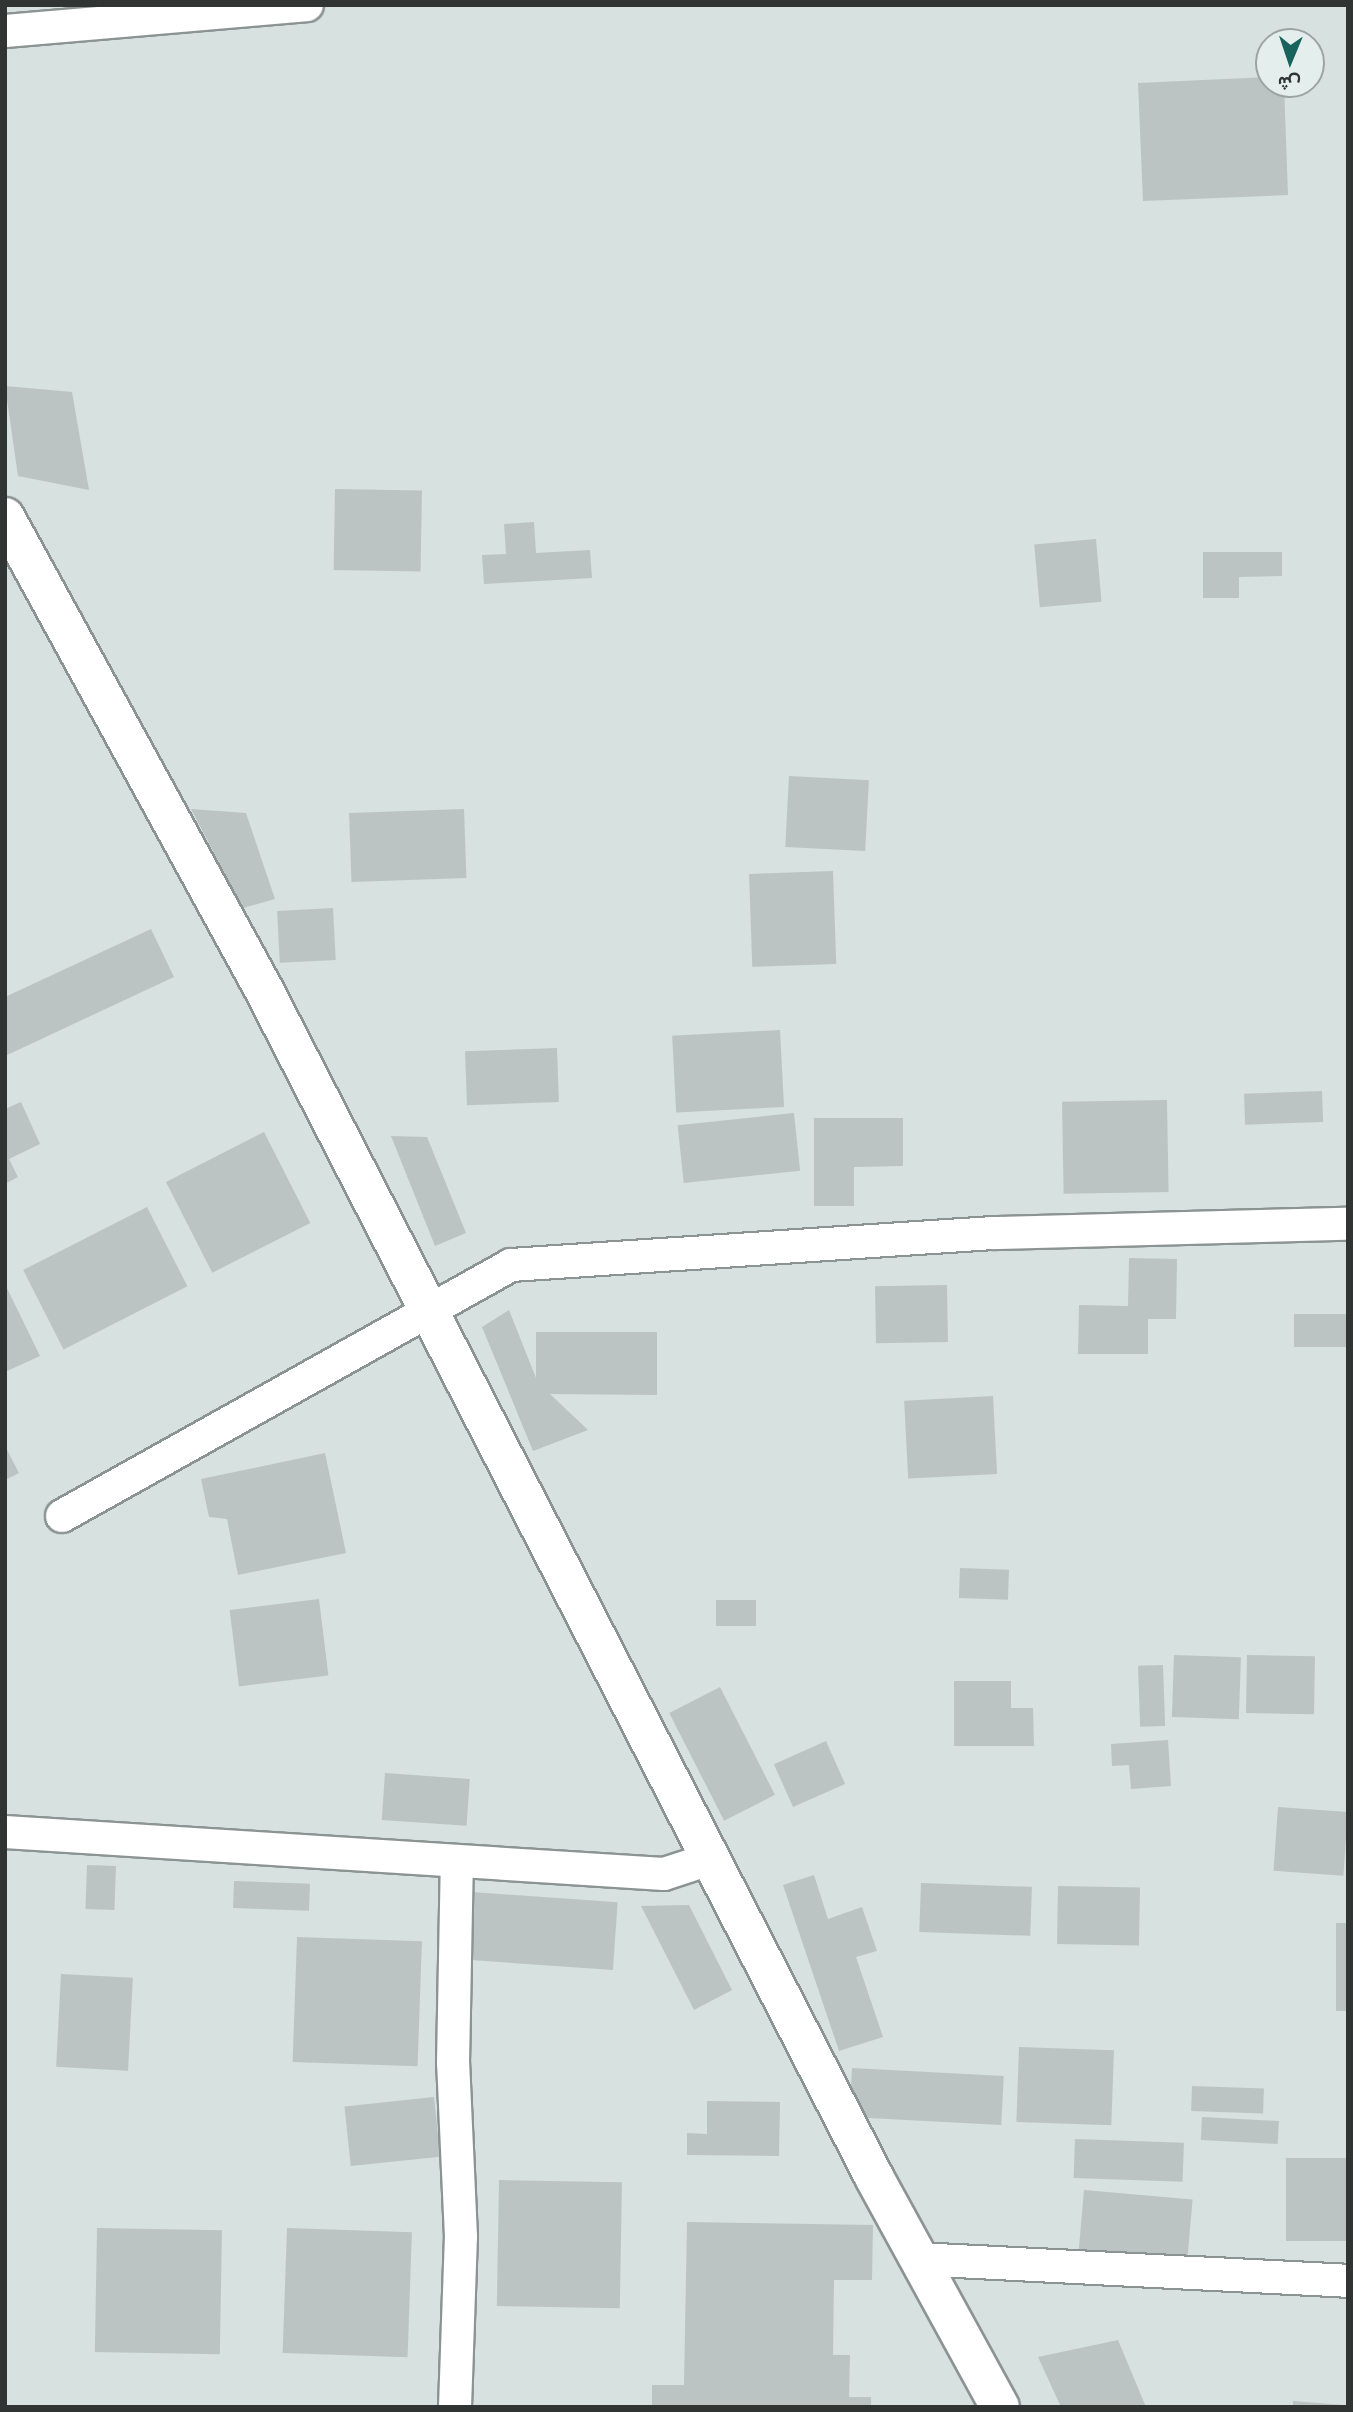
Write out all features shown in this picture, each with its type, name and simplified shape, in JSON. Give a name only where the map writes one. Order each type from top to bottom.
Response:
[{"type":"street","points":[[5,31],[307,5]]},
{"type":"street","points":[[5,517],[263,988],[917,2259],[1000,2407]]},
{"type":"street","points":[[62,1516],[512,1265],[996,1233],[1348,1224]]},
{"type":"street","points":[[5,1832],[457,1863],[664,1874],[710,1859]]},
{"type":"street","points":[[455,2407],[461,2236],[453,2063],[457,1863]]},
{"type":"street","points":[[917,2259],[1348,2281]]},
{"type":"building","points":[[1255,78],[1255,98],[1285,98],[1288,195],[1143,201],[1138,83]]},
{"type":"building","points":[[5,386],[72,392],[89,490],[18,476]]},
{"type":"building","points":[[335,489],[422,491],[421,572],[334,570]]},
{"type":"building","points":[[534,522],[536,553],[590,550],[592,578],[484,584],[482,555],[506,554],[504,524]]},
{"type":"building","points":[[1096,539],[1101,602],[1040,607],[1034,544]]},
{"type":"building","points":[[1203,552],[1282,552],[1282,576],[1239,577],[1239,598],[1203,598]]},
{"type":"building","points":[[789,776],[869,780],[865,851],[785,847]]},
{"type":"building","points":[[191,809],[246,813],[275,899],[243,908]]},
{"type":"building","points":[[464,809],[466,878],[351,882],[349,813]]},
{"type":"building","points":[[833,871],[836,964],[752,967],[749,874]]},
{"type":"building","points":[[333,908],[336,960],[280,963],[277,911]]},
{"type":"building","points":[[151,929],[174,977],[5,1056],[5,997]]},
{"type":"building","points":[[780,1030],[784,1107],[676,1113],[672,1036]]},
{"type":"building","points":[[557,1048],[559,1102],[467,1105],[465,1051]]},
{"type":"building","points":[[1322,1091],[1323,1122],[1245,1125],[1244,1094]]},
{"type":"building","points":[[1167,1100],[1169,1192],[1064,1194],[1062,1102]]},
{"type":"building","points":[[21,1102],[40,1144],[9,1159],[18,1177],[5,1184],[5,1109]]},
{"type":"building","points":[[794,1113],[800,1171],[684,1183],[678,1125]]},
{"type":"building","points":[[814,1118],[903,1118],[903,1166],[854,1167],[854,1206],[814,1206]]},
{"type":"building","points":[[264,1132],[310,1223],[212,1273],[166,1182]]},
{"type":"building","points":[[391,1136],[427,1137],[466,1233],[435,1246]]},
{"type":"building","points":[[147,1207],[187,1286],[64,1349],[23,1270]]},
{"type":"building","points":[[1129,1258],[1177,1259],[1176,1319],[1148,1319],[1148,1354],[1078,1354],[1079,1305],[1128,1306]]},
{"type":"building","points":[[5,1284],[40,1356],[5,1372]]},
{"type":"building","points":[[947,1285],[948,1342],[876,1343],[875,1286]]},
{"type":"building","points":[[509,1310],[536,1378],[536,1332],[657,1332],[657,1395],[550,1394],[588,1430],[533,1451],[482,1327]]},
{"type":"building","points":[[1294,1314],[1348,1314],[1348,1347],[1294,1347]]},
{"type":"building","points":[[993,1396],[997,1474],[908,1479],[904,1401]]},
{"type":"building","points":[[5,1446],[19,1473],[5,1480]]},
{"type":"building","points":[[325,1453],[346,1553],[238,1575],[227,1519],[209,1517],[201,1479]]},
{"type":"building","points":[[960,1568],[1009,1570],[1008,1600],[959,1598]]},
{"type":"building","points":[[319,1599],[328,1675],[239,1686],[230,1610]]},
{"type":"building","points":[[716,1600],[756,1600],[756,1626],[716,1626]]},
{"type":"building","points":[[1174,1655],[1241,1657],[1239,1719],[1172,1717]]},
{"type":"building","points":[[1247,1655],[1315,1656],[1314,1714],[1246,1713]]},
{"type":"building","points":[[1163,1665],[1165,1726],[1140,1727],[1138,1666]]},
{"type":"building","points":[[954,1681],[1011,1681],[1011,1708],[1033,1708],[1034,1746],[954,1746]]},
{"type":"building","points":[[720,1687],[775,1795],[724,1821],[669,1713]]},
{"type":"building","points":[[1168,1740],[1171,1786],[1131,1789],[1129,1765],[1112,1766],[1111,1744]]},
{"type":"building","points":[[826,1741],[845,1784],[793,1807],[774,1764]]},
{"type":"building","points":[[385,1773],[470,1779],[467,1826],[382,1820]]},
{"type":"building","points":[[1278,1807],[1348,1812],[1343,1876],[1274,1871]]},
{"type":"building","points":[[87,1865],[116,1866],[114,1910],[85,1909]]},
{"type":"building","points":[[814,1875],[828,1919],[862,1907],[877,1951],[856,1957],[883,2037],[839,2051],[783,1885]]},
{"type":"building","points":[[234,1881],[310,1884],[309,1911],[233,1908]]},
{"type":"building","points":[[921,1883],[1032,1887],[1030,1936],[919,1932]]},
{"type":"building","points":[[1058,1886],[1140,1887],[1139,1945],[1057,1944]]},
{"type":"building","points":[[472,1892],[618,1902],[613,1970],[467,1960]]},
{"type":"building","points":[[689,1905],[732,1990],[694,2010],[641,1906]]},
{"type":"building","points":[[1336,1923],[1348,1923],[1348,2011],[1336,2011]]},
{"type":"building","points":[[297,1937],[422,1941],[418,2066],[293,2062]]},
{"type":"building","points":[[61,1974],[133,1978],[128,2071],[56,2067]]},
{"type":"building","points":[[1019,2047],[1114,2050],[1111,2125],[1016,2122]]},
{"type":"building","points":[[852,2068],[1004,2076],[1001,2125],[849,2117]]},
{"type":"building","points":[[1192,2086],[1264,2089],[1263,2113],[1191,2111]]},
{"type":"building","points":[[434,2097],[440,2157],[351,2166],[344,2106]]},
{"type":"building","points":[[707,2101],[780,2102],[779,2156],[687,2155],[687,2133],[707,2134]]},
{"type":"building","points":[[1202,2117],[1279,2121],[1278,2144],[1201,2140]]},
{"type":"building","points":[[1075,2139],[1184,2143],[1183,2182],[1074,2178]]},
{"type":"building","points":[[1286,2158],[1348,2158],[1348,2241],[1286,2241]]},
{"type":"building","points":[[499,2180],[622,2182],[620,2308],[497,2306]]},
{"type":"building","points":[[1084,2190],[1193,2199],[1186,2276],[1077,2267]]},
{"type":"building","points":[[687,2222],[873,2225],[872,2280],[834,2280],[833,2355],[850,2355],[849,2397],[871,2397],[871,2407],[652,2407],[652,2385],[684,2385]]},
{"type":"building","points":[[97,2228],[222,2230],[220,2354],[95,2352]]},
{"type":"building","points":[[287,2228],[412,2232],[408,2357],[283,2353]]},
{"type":"building","points":[[1118,2340],[1146,2407],[1061,2407],[1038,2357]]},
{"type":"building","points":[[1293,2401],[1343,2405],[1343,2407],[1293,2407]]}]
